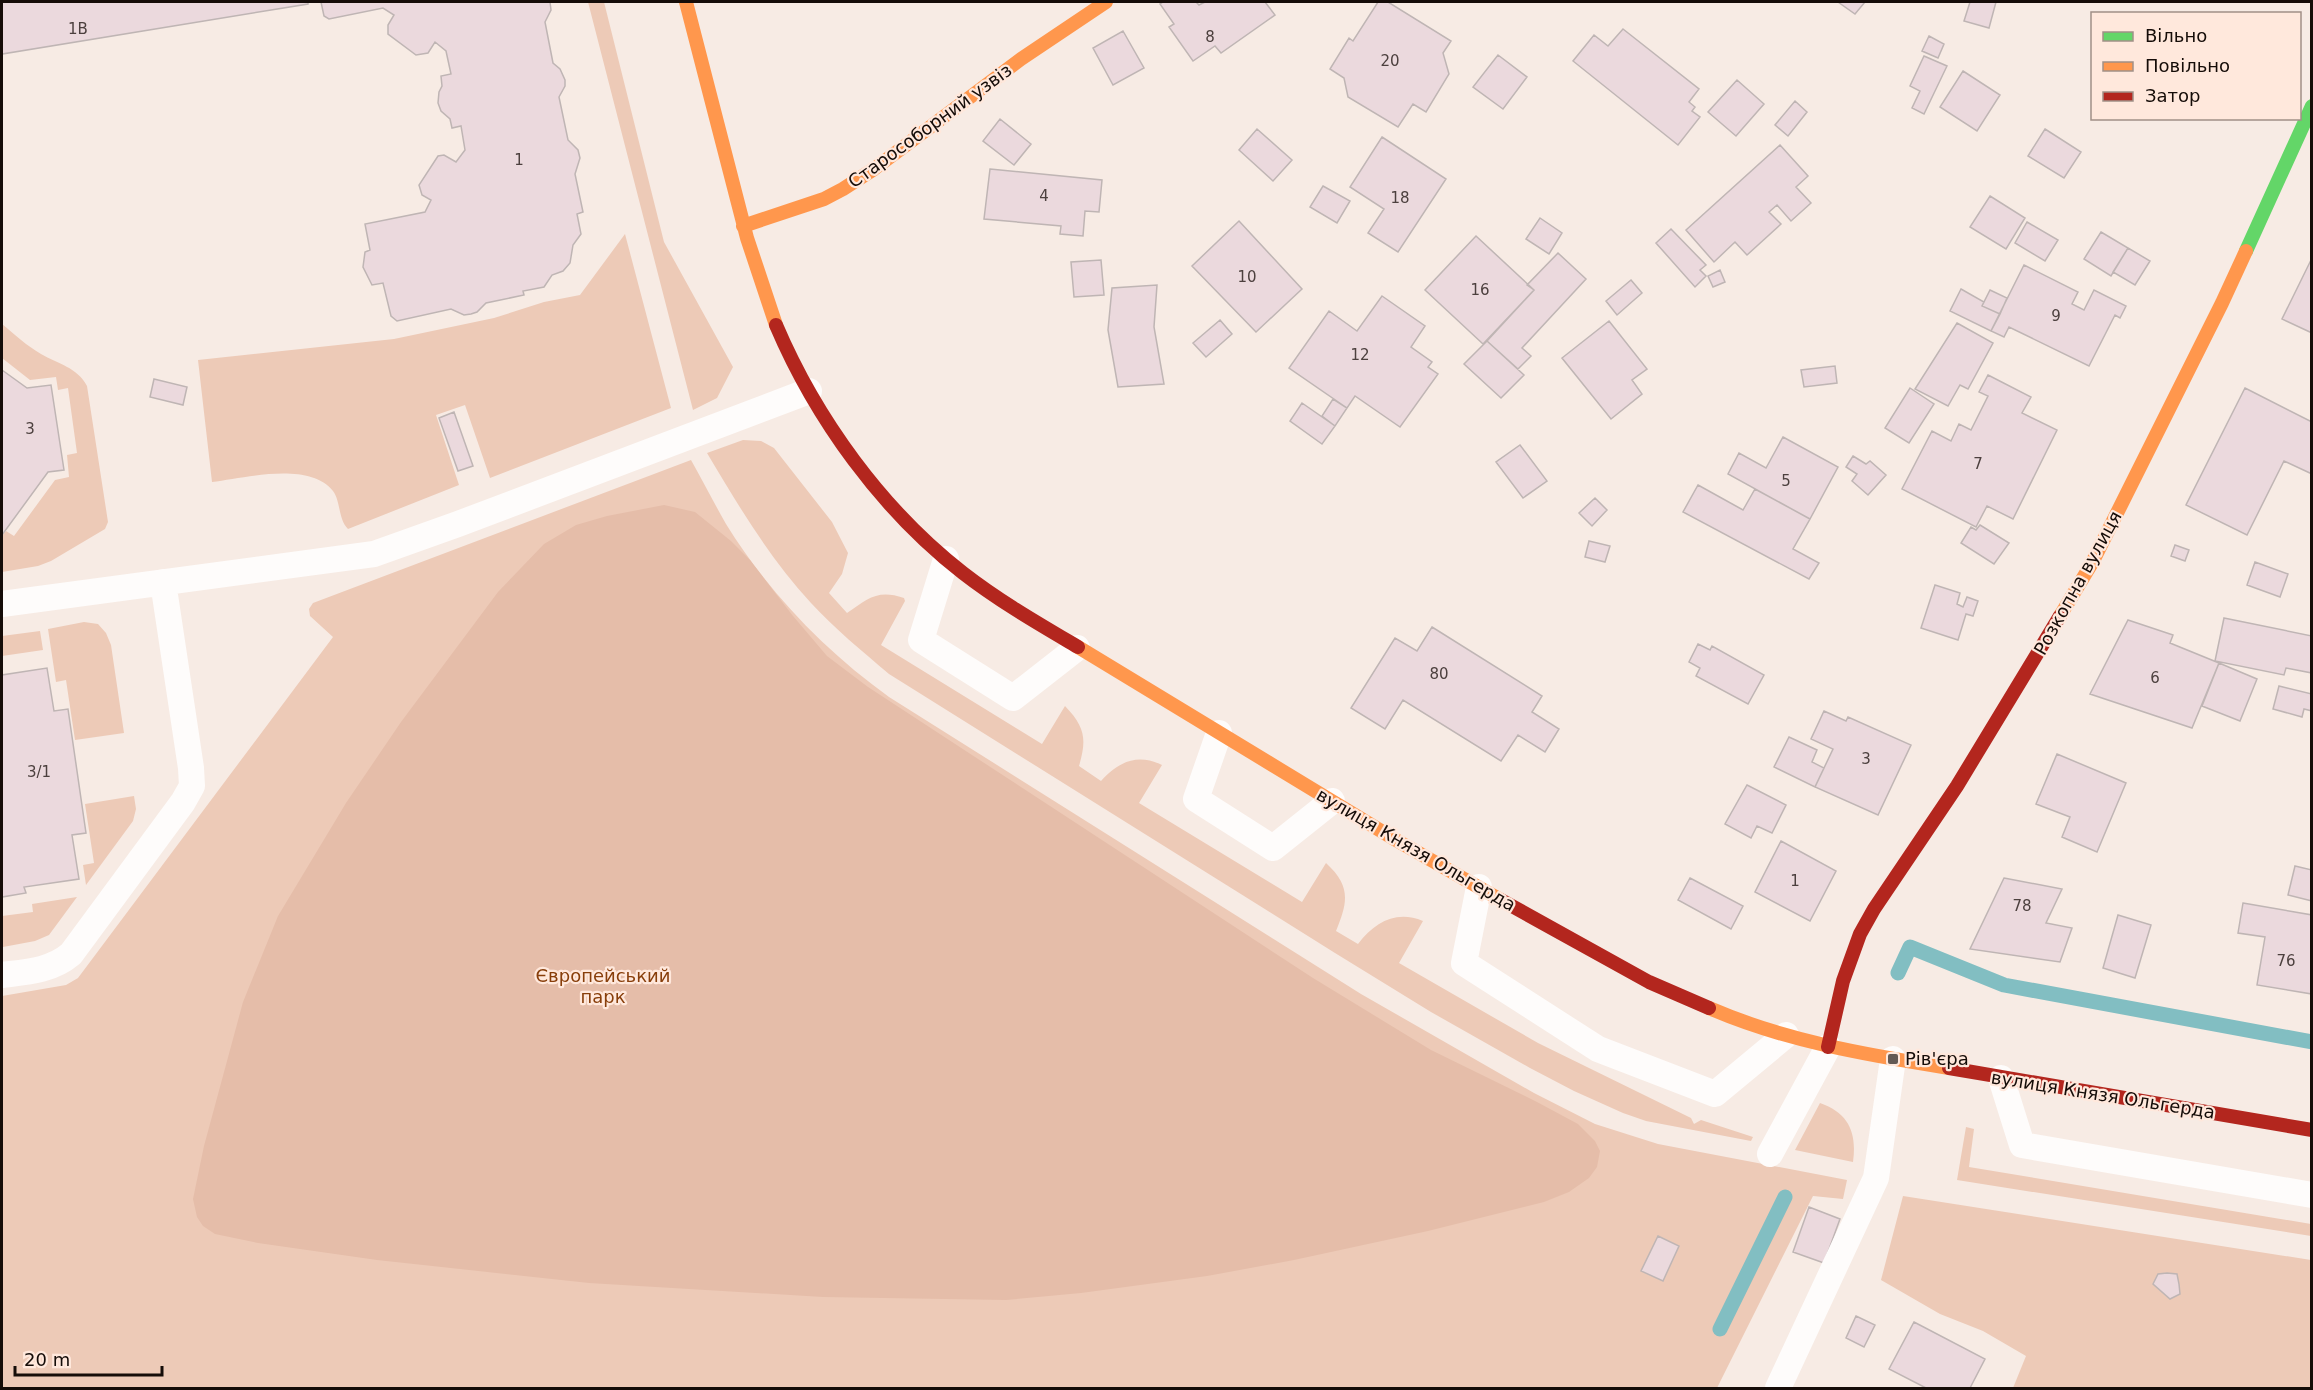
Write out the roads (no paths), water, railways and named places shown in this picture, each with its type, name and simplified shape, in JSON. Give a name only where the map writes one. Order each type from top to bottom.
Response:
[{"type":"main road","name":"вулиця Князя Ольгерда","points":[[686,2],[743,226],[766,299],[783,342],[809,391],[846,450],[903,516],[946,559],[996,598],[1332,801],[1574,942],[1649,982],[1739,1020],[1828,1047],[2312,1130]]},
{"type":"main road","name":"Старособорний узвіз","points":[[743,226],[824,199],[843,189],[874,169],[1021,59],[1106,2]]},
{"type":"main road","name":"Розкопна вулиця","points":[[1828,1047],[1843,981],[1860,934],[1874,909],[1957,786],[2092,563],[2222,303],[2312,106]]},
{"type":"lane","points":[[2,604],[351,558],[396,547],[809,391]]},
{"type":"lane","points":[[946,559],[921,640],[1013,698],[1077,648]]},
{"type":"lane","points":[[2,975],[45,969],[60,964],[70,954],[183,802],[192,786],[163,582]]},
{"type":"lane","points":[[1220,733],[1196,799],[1273,848],[1332,801]]},
{"type":"lane","points":[[1479,887],[1464,963],[1598,1049],[1715,1095],[1786,1035]]},
{"type":"lane","points":[[1770,1154],[1828,1047]]},
{"type":"lane","points":[[1778,1389],[1876,1178],[1893,1059]]},
{"type":"lane","points":[[2001,1078],[2022,1145],[2312,1196]]},
{"type":"waterway","points":[[1898,973],[1910,947],[2004,985],[2312,1042]]},
{"type":"waterway","points":[[1720,1329],[1785,1197]]},
{"type":"place","name":"Рів'єра","points":[[1893,1059]]},
{"type":"park label","name":"Європейський парк","points":[[603,986]]}]
